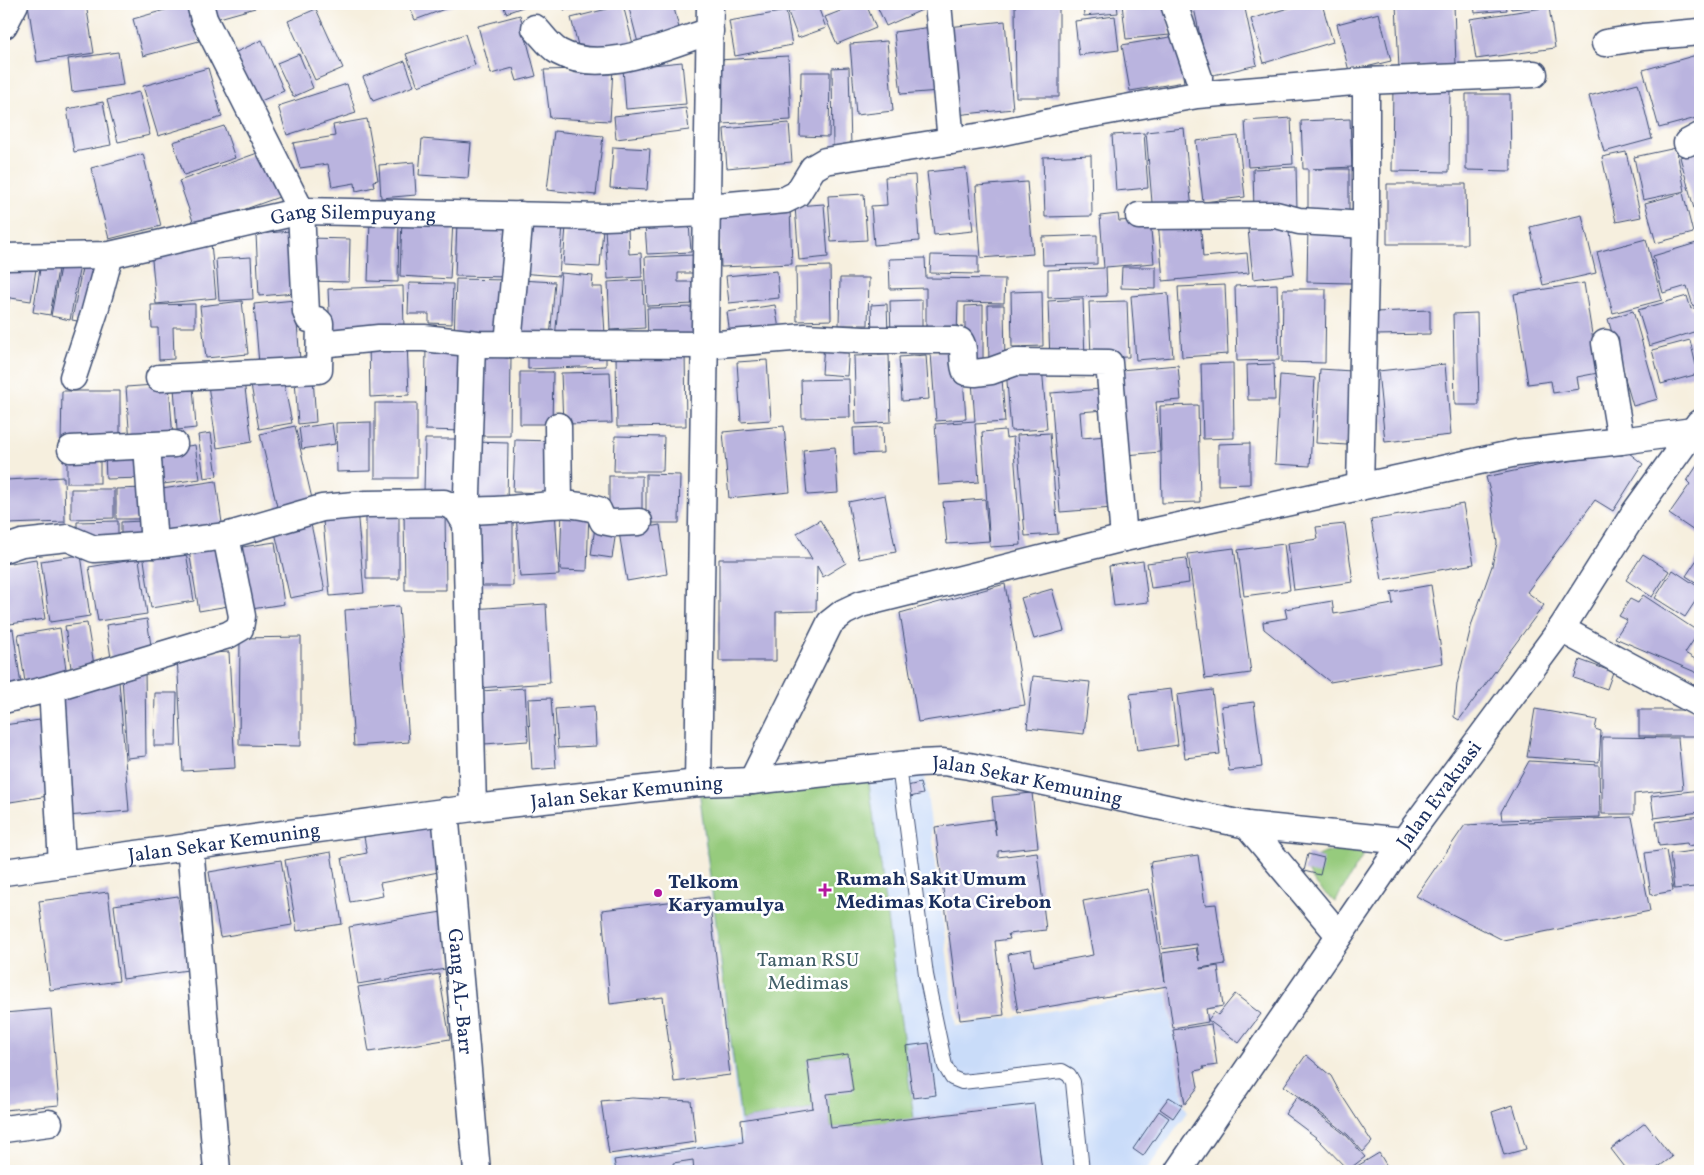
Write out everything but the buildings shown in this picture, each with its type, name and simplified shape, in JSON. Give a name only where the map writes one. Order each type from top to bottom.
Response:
[{"type":"street","points":[[4,25],[15,4]]},
{"type":"street","points":[[159,378],[319,370],[320,324],[317,320],[309,318],[306,312],[301,211],[204,19],[200,4]]},
{"type":"street","points":[[698,783],[710,4]]},
{"type":"street","points":[[938,4],[952,141]]},
{"type":"street","points":[[1174,4],[1199,78]]},
{"type":"street","points":[[534,28],[557,52],[582,61],[607,60],[643,54],[710,31]]},
{"type":"street","points":[[1605,43],[1642,37],[1700,32]]},
{"type":"street","name":"Gang Silempuyang","points":[[4,257],[110,255],[301,211],[605,217],[708,210],[785,200],[797,194],[813,168],[825,161],[952,141],[1197,95],[1366,81],[1534,74]]},
{"type":"street","points":[[1360,486],[1366,225],[1366,81]]},
{"type":"street","points":[[1139,216],[1276,215],[1299,221],[1366,225]]},
{"type":"street","points":[[508,344],[520,216]]},
{"type":"street","points":[[73,377],[94,314],[110,255]]},
{"type":"street","points":[[320,344],[397,338],[424,338],[472,344],[706,345],[804,337],[864,340],[960,340],[966,372],[992,371],[1016,362],[1109,363],[1124,538]]},
{"type":"street","points":[[1605,343],[1621,441]]},
{"type":"street","points":[[472,344],[466,518],[472,808]]},
{"type":"street","points":[[558,426],[559,504]]},
{"type":"street","points":[[752,781],[830,623],[844,612],[861,604],[1124,538],[1360,486],[1516,453],[1621,441],[1697,427]]},
{"type":"street","name":"Jalan Evakuasi","points":[[1178,1171],[1202,1140],[1404,841],[1561,629],[1635,512],[1697,427]]},
{"type":"street","points":[[71,449],[174,444]]},
{"type":"street","points":[[148,445],[154,544]]},
{"type":"street","points":[[4,549],[22,543],[68,538],[94,549],[226,536],[322,508],[366,504],[444,503],[457,508],[466,518]]},
{"type":"street","points":[[466,518],[520,508],[559,504],[582,505],[598,510],[603,521],[613,523],[639,522]]},
{"type":"street","points":[[4,700],[52,688],[228,635],[240,628],[242,616],[226,536]]},
{"type":"street","points":[[1561,629],[1700,704]]},
{"type":"street","points":[[52,688],[62,864]]},
{"type":"street","name":"Jalan Sekar Kemuning","points":[[4,872],[472,808],[698,783],[752,781],[944,762],[1247,825],[1404,841]]},
{"type":"street","name":"Gang AL- Barr","points":[[445,812],[477,1171]]},
{"type":"street","points":[[1247,825],[1339,935]]},
{"type":"street","points":[[190,846],[217,1171]]},
{"type":"street","points":[[4,1129],[49,1123]]},
{"type":"lane","points":[[899,766],[926,975],[945,1066],[952,1078],[962,1082],[1062,1071],[1069,1075],[1073,1082],[1082,1171]]},
{"type":"shaded area","name":"Rumah Sakit Umum Medimas Kota Cirebon","points":[[924,769],[956,1026],[1167,992],[1184,1104],[1188,1112],[1146,1171],[613,1171],[611,1158],[741,1139],[698,788]]},
{"type":"green space","name":"Taman RSU Medimas","points":[[868,776],[914,1119],[831,1128],[827,1094],[847,1054],[807,1060],[813,1108],[741,1120],[699,789]]},
{"type":"green space","points":[[1354,850],[1364,854],[1335,902],[1313,880],[1307,863],[1329,852]]},
{"type":"place","name":"Rumah Sakit Umum Medimas Kota Cirebon","points":[[825,890]]},
{"type":"place","name":"Telkom Karyamulya","points":[[658,893]]}]
